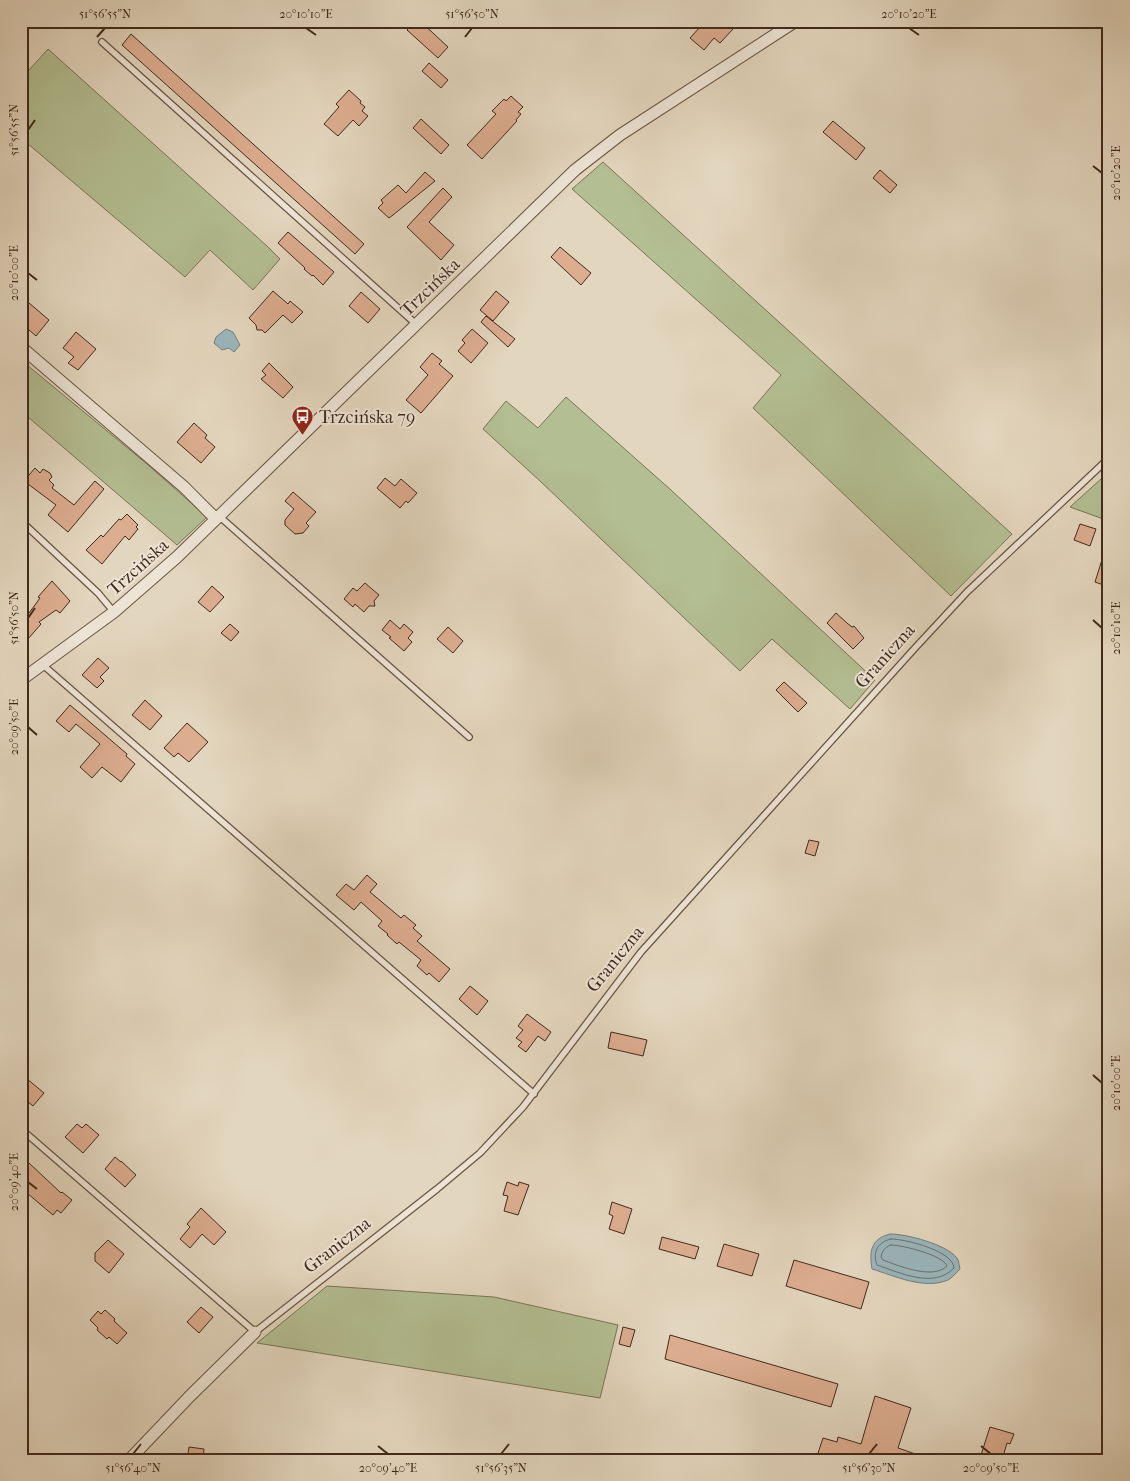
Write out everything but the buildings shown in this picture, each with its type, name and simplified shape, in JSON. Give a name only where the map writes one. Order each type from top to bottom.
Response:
[{"type":"street","name":"Trzcińska","points":[[21,680],[114,612],[177,557],[575,170],[620,135],[796,21]]},
{"type":"street","points":[[21,347],[218,518]]},
{"type":"street","name":"Graniczna","points":[[129,1460],[255,1332]]},
{"type":"lane","points":[[102,42],[417,325]]},
{"type":"lane","name":"Graniczna","points":[[255,1332],[468,1164],[511,1122],[641,952],[914,648],[967,592],[1109,458]]},
{"type":"lane","points":[[218,518],[469,737]]},
{"type":"lane","name":"Trzcińska","points":[[21,521],[98,592],[114,612]]},
{"type":"lane","points":[[43,664],[534,1094]]},
{"type":"lane","points":[[28,1135],[255,1332]]},
{"type":"green space","points":[[48,49],[280,259],[253,290],[210,250],[185,277],[21,138],[21,79]]},
{"type":"green space","points":[[603,162],[1012,534],[951,596],[753,408],[781,375],[572,189]]},
{"type":"green space","points":[[21,360],[147,464],[207,517],[177,545],[21,411]]},
{"type":"green space","points":[[566,397],[671,490],[875,680],[850,709],[772,639],[740,671],[483,429],[506,401],[538,428]]},
{"type":"green space","points":[[1101,479],[1109,482],[1109,521],[1070,507]]},
{"type":"green space","points":[[327,1286],[494,1297],[618,1325],[600,1398],[257,1343]]},
{"type":"water","points":[[226,329],[233,332],[240,345],[234,352],[229,348],[222,350],[214,343],[216,337]]},
{"type":"water","points":[[890,1234],[915,1238],[944,1248],[957,1258],[960,1269],[948,1280],[939,1283],[919,1283],[872,1269],[871,1251],[875,1243]]},
{"type":"place","name":"Trzcińska 79","points":[[303,436]]}]
